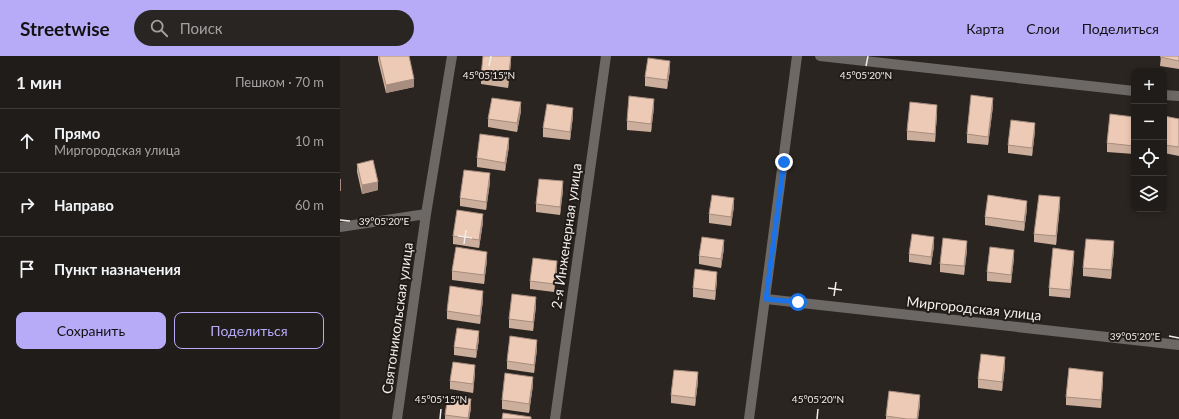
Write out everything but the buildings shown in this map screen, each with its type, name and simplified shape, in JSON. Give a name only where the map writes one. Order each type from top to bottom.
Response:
[{"type":"street","name":"Святоникольская улица","points":[[397,419],[426,214],[452,56]]},
{"type":"street","name":"2-я Инженерная улица","points":[[556,419],[606,56]]},
{"type":"street","points":[[750,419],[797,56]]},
{"type":"street","points":[[820,56],[1131,91]]},
{"type":"street","points":[[1167,95],[1179,96]]},
{"type":"street","points":[[340,227],[426,214]]},
{"type":"street","name":"Миргородская улица","points":[[766,299],[1179,345]]},
{"type":"route","points":[[784,162],[766,299],[798,302]]}]
